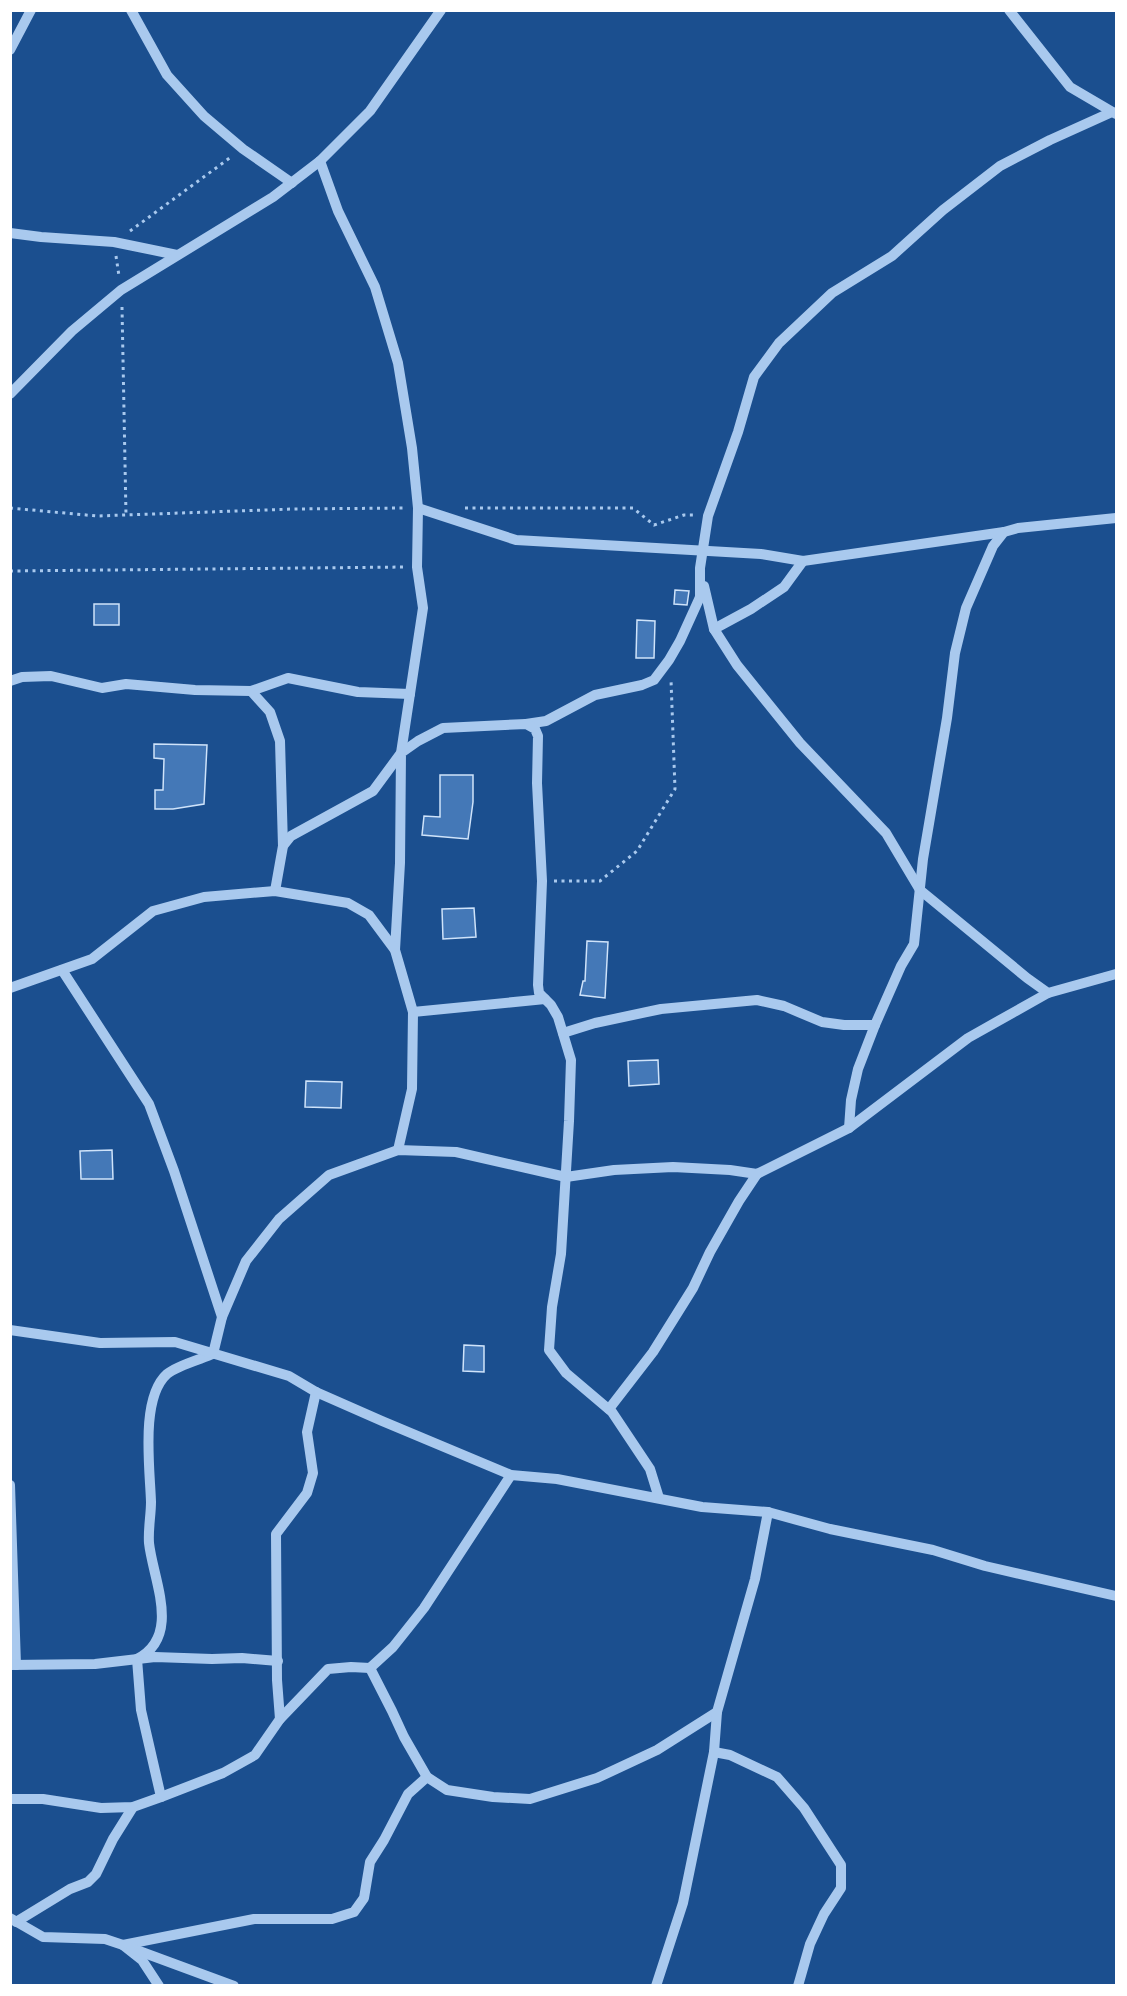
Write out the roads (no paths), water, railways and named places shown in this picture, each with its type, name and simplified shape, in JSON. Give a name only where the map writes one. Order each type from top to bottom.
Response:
[{"type":"street","points":[[10,50],[31,10]]},
{"type":"street","points":[[131,10],[167,75],[204,116],[243,149],[292,183]]},
{"type":"street","points":[[10,394],[72,331],[121,290],[273,197],[320,161],[370,111],[441,10]]},
{"type":"street","points":[[1009,10],[1070,87],[1114,113]]},
{"type":"street","points":[[283,846],[291,836],[373,791],[401,753],[443,728],[546,721],[596,695],[654,680],[680,641],[700,597],[700,568],[708,516],[738,432],[754,377],[779,343],[832,293],[892,256],[942,210],[1000,166],[1050,140],[1114,113]]},
{"type":"street","points":[[320,161],[338,211],[375,287],[398,363],[412,448],[418,508],[417,567],[423,608],[401,753],[400,863],[395,950],[413,1012],[412,1089],[398,1150]]},
{"type":"street","points":[[10,232],[41,237],[114,242],[177,255]]},
{"type":"street","points":[[418,508],[473,528],[516,540],[761,554],[803,561],[1004,532],[1018,528],[1116,518]]},
{"type":"street","points":[[849,1128],[851,1100],[858,1069],[901,966],[914,944],[923,859],[947,718],[955,653],[966,608],[993,546],[1004,532]]},
{"type":"street","points":[[714,629],[751,609],[784,587],[803,561]]},
{"type":"street","points":[[700,568],[714,629],[737,665],[800,743],[886,833],[920,890],[1048,993]]},
{"type":"street","points":[[10,681],[22,677],[51,676],[102,688],[126,684],[195,690],[251,691],[288,678],[358,692],[410,694]]},
{"type":"street","points":[[251,691],[270,712],[280,741],[283,846],[275,891]]},
{"type":"street","points":[[526,724],[535,729],[538,736],[537,783],[542,880],[538,985],[540,993],[558,1017],[571,1060],[561,1254],[552,1307],[549,1350],[566,1373],[609,1409],[650,1469],[659,1498]]},
{"type":"street","points":[[10,988],[92,959],[153,911],[204,897],[275,891],[348,903],[369,915],[395,950]]},
{"type":"street","points":[[62,970],[149,1104],[174,1171],[222,1317]]},
{"type":"street","points":[[609,1409],[653,1352],[693,1288],[710,1252],[757,1174],[849,1128],[968,1038],[1048,993],[1116,974]]},
{"type":"street","points":[[413,1012],[545,999]]},
{"type":"street","points":[[563,1033],[595,1023],[661,1009],[757,1000],[784,1006],[822,1022],[875,1025]]},
{"type":"street","points":[[213,1354],[222,1317],[246,1261],[279,1219],[329,1175],[398,1150],[456,1152],[566,1177],[614,1170],[673,1167],[757,1174]]},
{"type":"street","points":[[10,1330],[100,1343],[175,1342],[289,1376],[316,1392],[381,1421],[511,1475],[556,1479],[702,1507],[768,1512],[830,1529],[933,1550],[985,1566],[1116,1596]]},
{"type":"street","points":[[137,1659],[147,1654],[157,1642],[163,1621],[149,1542],[151,1503],[147,1453],[150,1418],[157,1386],[168,1372],[213,1354]]},
{"type":"street","points":[[280,1719],[276,1534],[307,1493],[313,1473],[307,1432],[316,1392]]},
{"type":"street","points":[[10,1799],[43,1799],[101,1808],[133,1807],[223,1773],[255,1755],[280,1719],[328,1669],[351,1666],[370,1668],[393,1647],[424,1608],[511,1475]]},
{"type":"street","points":[[10,1485],[13,1665],[95,1664],[155,1657],[242,1658],[278,1662]]},
{"type":"street","points":[[656,1986],[682,1903],[714,1752],[717,1712],[755,1579],[768,1512]]},
{"type":"street","points":[[137,1659],[141,1710],[160,1797]]},
{"type":"street","points":[[370,1668],[427,1778],[447,1790],[493,1797],[530,1799],[607,1774],[657,1750],[717,1712]]},
{"type":"street","points":[[714,1752],[730,1755],[777,1777],[804,1808],[841,1865],[841,1888],[824,1914],[810,1944],[798,1986]]},
{"type":"street","points":[[123,1945],[254,1919],[332,1919],[354,1912],[364,1898],[370,1862],[408,1794],[427,1778]]},
{"type":"street","points":[[13,1920],[70,1889],[88,1882],[96,1874],[113,1839],[133,1807]]},
{"type":"street","points":[[13,1920],[43,1937],[105,1939],[210,1975],[234,1986]]},
{"type":"street","points":[[123,1945],[142,1960],[159,1986]]}]
